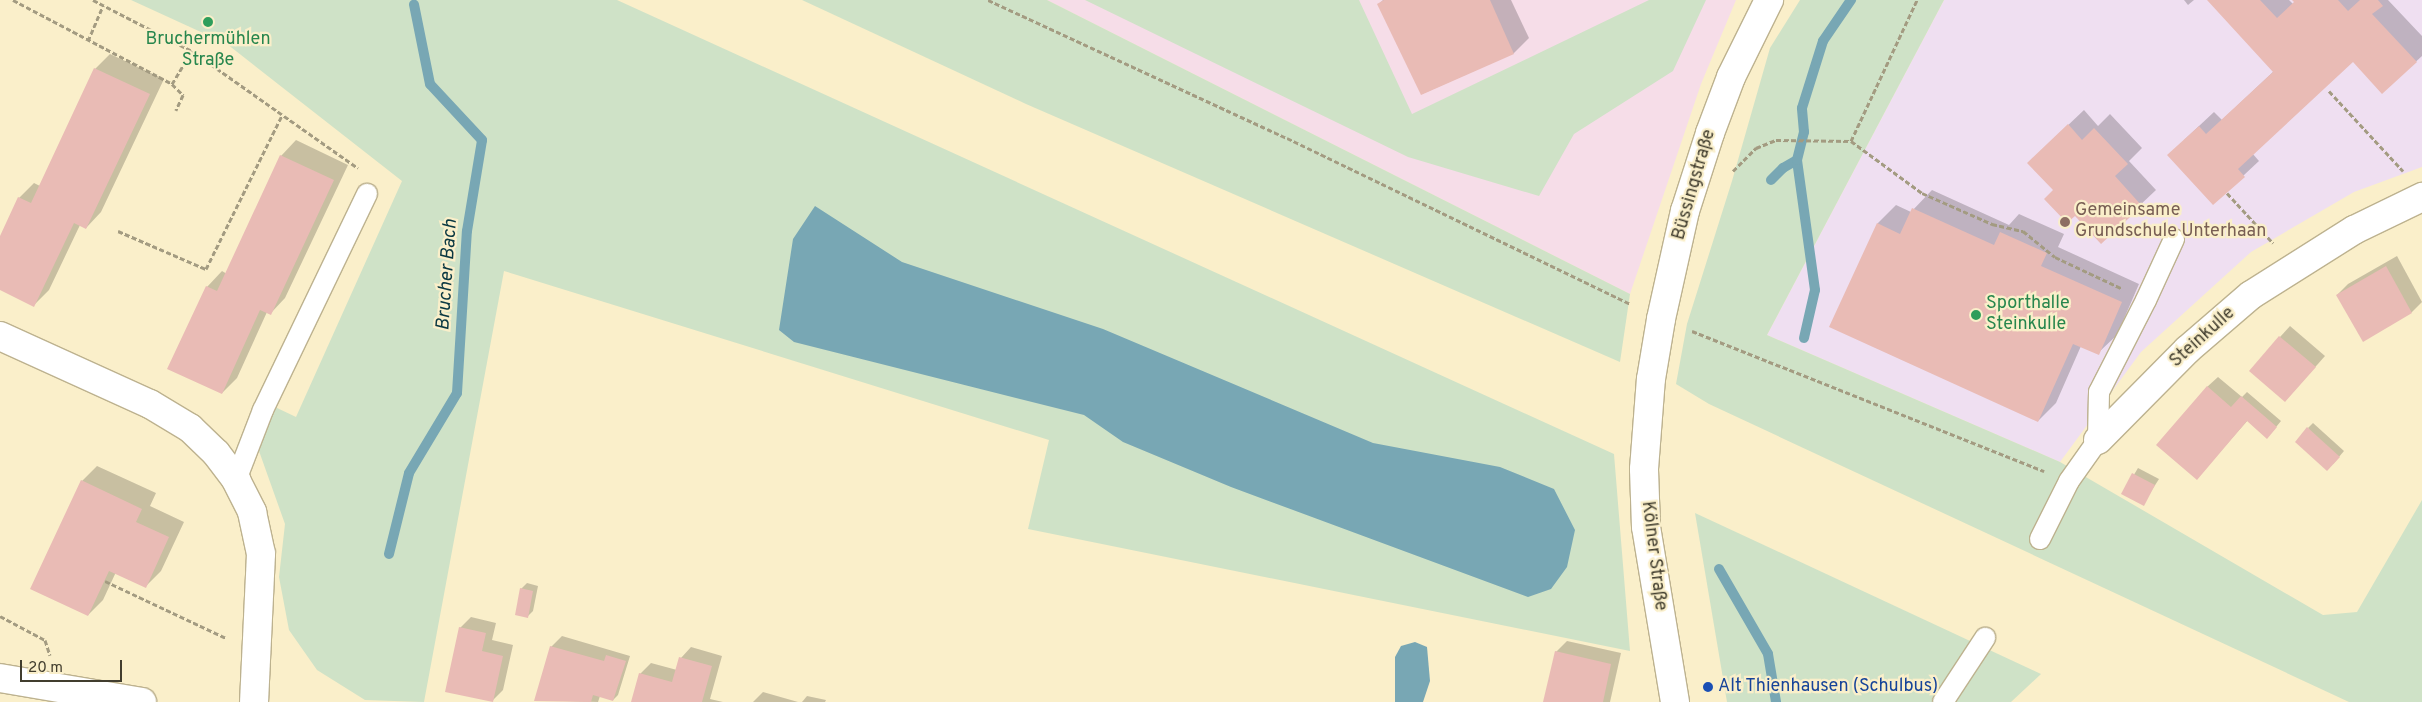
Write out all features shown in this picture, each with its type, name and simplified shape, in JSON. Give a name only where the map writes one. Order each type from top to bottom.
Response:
[{"type":"street","name":"Büssingstraße","points":[[1651,379],[1661,319],[1685,211],[1710,133],[1731,77],[1769,0]]},
{"type":"street","name":"Steinkulle","points":[[2098,440],[2187,350],[2251,295],[2354,230],[2422,197]]},
{"type":"street","points":[[0,336],[150,404],[190,428],[216,453],[236,480],[252,512],[261,554],[254,702]]},
{"type":"street","name":"Kölner Straße","points":[[1651,379],[1644,469],[1646,527],[1675,702]]},
{"type":"street","points":[[0,678],[142,702]]},
{"type":"lane","points":[[236,480],[263,410],[367,194]]},
{"type":"lane","points":[[2098,440],[2099,392],[2146,300],[2174,239]]},
{"type":"lane","name":"Steinkulle","points":[[2040,539],[2069,481],[2098,440]]},
{"type":"lane","points":[[1943,702],[1985,638]]},
{"type":"path","points":[[13,0],[172,84],[183,95],[176,110]]},
{"type":"path","points":[[93,0],[192,52],[373,178],[367,194]]},
{"type":"path","points":[[988,0],[1288,138],[1661,319],[2069,481]]},
{"type":"path","points":[[1851,141],[1917,0]]},
{"type":"path","points":[[88,40],[103,5]]},
{"type":"path","points":[[172,84],[192,52]]},
{"type":"path","points":[[2329,91],[2400,167]]},
{"type":"path","points":[[118,231],[206,269],[282,115]]},
{"type":"path","points":[[1776,140],[1851,141],[1922,193],[1992,224],[2023,231],[2055,257],[2146,300]]},
{"type":"path","points":[[2227,193],[2296,267]]},
{"type":"path","points":[[104,581],[256,652]]},
{"type":"path","points":[[0,616],[45,640],[60,688]]},
{"type":"shaded area","points":[[1047,0],[1736,0],[1701,84],[1630,294]]},
{"type":"shaded area","name":"Gemeinsame Grundschule Unterhaan","points":[[1944,0],[2422,0],[2422,167],[2354,192],[2251,252],[2141,352],[2060,462],[1767,335]]},
{"type":"green space","points":[[131,0],[617,0],[1614,454],[1630,651],[1028,529],[1049,440],[504,271],[424,702],[365,700],[317,670],[289,630],[279,577],[285,524],[259,451],[275,407],[296,417],[402,181],[227,44]]},
{"type":"green space","points":[[802,0],[1047,0],[1630,294],[1620,362],[1026,104]]},
{"type":"green space","points":[[1085,0],[1359,0],[1412,114],[1649,0],[1706,0],[1673,71],[1574,134],[1539,196],[1408,157]]},
{"type":"green space","points":[[1800,0],[1944,0],[1767,335],[2060,462],[2323,615],[2357,612],[2422,500],[2422,702],[2349,702],[1709,404],[1676,384],[1687,324],[1732,181],[1770,48]]},
{"type":"green space","points":[[1695,513],[2041,674],[2011,702],[1727,702]]},
{"type":"water","points":[[815,206],[902,262],[1103,329],[1373,443],[1500,467],[1554,489],[1575,530],[1567,567],[1551,589],[1528,597],[1231,487],[1123,442],[1084,415],[794,342],[779,330],[793,239]]},
{"type":"water","points":[[1415,642],[1427,647],[1430,681],[1423,702],[1395,702],[1395,657],[1401,646]]},
{"type":"building","points":[[1384,0],[1490,0],[1514,54],[1421,95],[1377,4]]},
{"type":"building","points":[[2207,0],[2260,0],[2277,18],[2294,2],[2292,0],[2338,0],[2348,11],[2360,0],[2378,0],[2383,6],[2372,14],[2417,62],[2382,94],[2353,62],[2238,169],[2245,177],[2213,205],[2167,155],[2199,126],[2206,134],[2273,72]]},
{"type":"building","points":[[94,68],[150,94],[86,229],[74,223],[34,307],[0,290],[0,236],[18,197],[31,203]]},
{"type":"building","points":[[2068,124],[2082,140],[2094,128],[2128,164],[2115,176],[2142,206],[2101,244],[2075,216],[2067,223],[2044,199],[2053,190],[2027,163]]},
{"type":"building","points":[[280,155],[334,180],[271,315],[260,310],[222,394],[167,369],[206,286],[217,291]]},
{"type":"building","name":"Sporthalle Steinkulle","points":[[1912,208],[1994,245],[2000,232],[2047,253],[2041,266],[2122,302],[2099,355],[2073,344],[2038,422],[1829,327],[1877,223],[1900,234]]},
{"type":"building","points":[[2386,266],[2412,313],[2363,342],[2336,295]]},
{"type":"building","points":[[2279,336],[2316,367],[2285,402],[2249,371]]},
{"type":"building","points":[[2207,386],[2231,407],[2241,396],[2277,427],[2267,439],[2247,421],[2197,480],[2156,445]]},
{"type":"building","points":[[2307,427],[2340,457],[2327,471],[2295,442]]},
{"type":"building","points":[[2132,473],[2155,485],[2144,506],[2121,494]]},
{"type":"building","points":[[81,480],[142,509],[136,522],[169,537],[146,588],[109,571],[88,616],[30,589]]},
{"type":"building","points":[[520,588],[533,591],[528,618],[515,615]]},
{"type":"building","points":[[459,627],[486,633],[482,651],[503,656],[493,702],[445,692]]},
{"type":"building","points":[[550,646],[604,661],[606,655],[626,661],[613,701],[593,695],[591,702],[534,701]]},
{"type":"building","points":[[1555,651],[1611,664],[1603,702],[1543,702]]},
{"type":"building","points":[[679,657],[712,666],[702,702],[631,702],[639,673],[672,682]]},
{"type":"waterway","points":[[1804,338],[1815,290],[1797,160],[1804,132],[1802,108],[1823,41],[1851,0]]},
{"type":"waterway","name":"Brucher Bach","points":[[389,554],[409,473],[457,393],[467,231],[482,140],[430,84],[414,5]]},
{"type":"waterway","points":[[1771,180],[1783,168],[1797,160]]},
{"type":"waterway","points":[[1719,569],[1768,654],[1776,702]]},
{"type":"place","name":"Bruchermühlen Straße","points":[[208,22]]},
{"type":"place","name":"Gemeinsame Grundschule Unterhaan","points":[[2065,222]]},
{"type":"place","name":"Sporthalle Steinkulle","points":[[1976,315]]},
{"type":"place","name":"Alt Thienhausen (Schulbus)","points":[[1708,687]]}]
